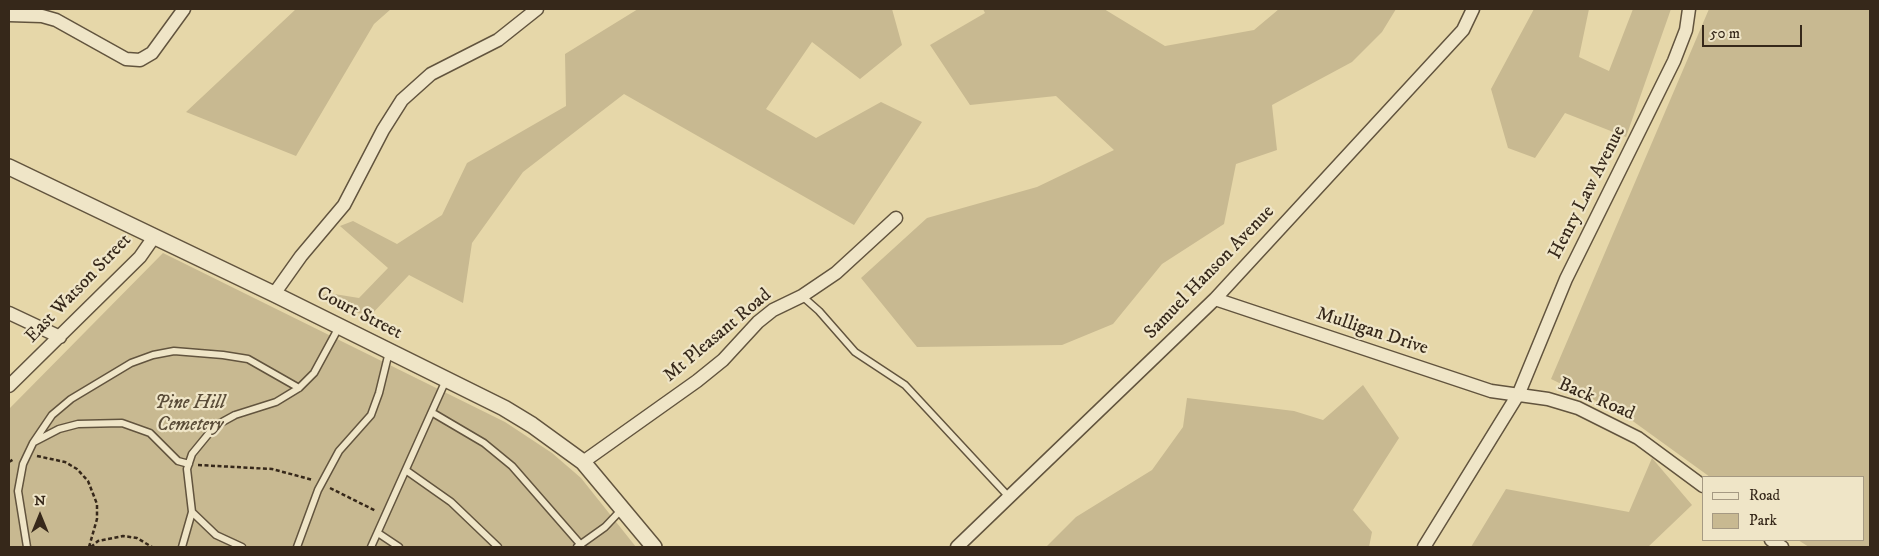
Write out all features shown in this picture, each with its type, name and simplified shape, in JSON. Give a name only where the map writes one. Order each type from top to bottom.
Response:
[{"type":"street","points":[[9,16],[44,13],[126,59],[140,60],[152,53],[184,9]]},
{"type":"street","points":[[274,294],[301,256],[344,205],[383,130],[402,100],[431,74],[498,40],[537,9]]},
{"type":"street","name":"Samuel Hanson Avenue","points":[[957,547],[1215,299],[1463,30],[1473,9]]},
{"type":"street","name":"Henry Law Avenue","points":[[1519,393],[1566,280],[1674,61],[1686,30],[1689,9]]},
{"type":"street","name":"Court Street","points":[[9,167],[274,294],[532,425],[583,462],[654,547]]},
{"type":"street","name":"Mt Pleasant Road","points":[[583,462],[696,381],[722,360],[758,322],[773,310],[802,296],[836,274],[896,218]]},
{"type":"street","name":"East Watson Street","points":[[9,386],[140,257],[154,237]]},
{"type":"street","name":"Mulligan Drive","points":[[1215,299],[1491,391],[1519,393]]},
{"type":"street","points":[[9,313],[60,337]]},
{"type":"street","points":[[1424,547],[1519,393]]},
{"type":"street","name":"Back Road","points":[[1519,393],[1578,408],[1610,423],[1669,460],[1702,485]]},
{"type":"lane","points":[[802,296],[819,311],[855,352],[905,385],[1009,497]]},
{"type":"lane","points":[[182,547],[192,512],[188,485],[189,464],[202,440],[215,426],[235,415],[276,402],[299,388],[314,373],[339,327]]},
{"type":"lane","points":[[27,547],[18,491],[26,456],[33,442],[52,415],[71,399],[131,363],[153,355],[174,351],[197,352],[248,360],[299,388]]},
{"type":"lane","points":[[297,547],[322,484],[339,451],[371,415],[390,352]]},
{"type":"lane","points":[[371,547],[407,471],[446,380]]},
{"type":"lane","points":[[433,412],[484,443],[512,466],[579,546],[605,527],[622,508]]},
{"type":"lane","points":[[33,442],[78,424],[122,424],[150,434],[178,461],[189,464]]},
{"type":"lane","points":[[407,471],[451,502],[498,547]]},
{"type":"lane","points":[[192,512],[216,535],[242,547]]},
{"type":"lane","points":[[378,533],[399,547]]},
{"type":"path","points":[[9,462],[26,456],[43,456],[64,462],[77,469],[88,481],[97,504],[97,518],[90,547]]},
{"type":"path","points":[[189,464],[272,469],[305,477],[386,516]]},
{"type":"path","points":[[90,547],[98,541],[123,536],[137,538],[152,547]]},
{"type":"green space","points":[[296,9],[391,9],[374,24],[296,156],[186,112]]},
{"type":"green space","points":[[638,9],[892,9],[902,45],[860,79],[812,42],[766,109],[816,138],[881,102],[922,122],[854,225],[624,94],[523,172],[472,243],[463,303],[409,275],[369,317],[318,297],[328,293],[359,298],[388,268],[340,226],[353,221],[397,244],[442,215],[467,163],[566,106],[565,54]]},
{"type":"green space","points":[[983,9],[1104,9],[1165,46],[1254,30],[1279,9],[1396,9],[1382,32],[1352,62],[1272,105],[1277,150],[1236,164],[1224,224],[1162,264],[1113,324],[1062,345],[917,347],[861,278],[927,218],[1037,187],[1114,150],[1056,96],[970,105],[930,45],[985,13]]},
{"type":"green space","points":[[1534,9],[1589,9],[1579,57],[1609,71],[1633,9],[1671,9],[1626,137],[1565,113],[1535,158],[1508,148],[1491,89]]},
{"type":"green space","points":[[1709,9],[1870,9],[1870,547],[1809,547],[1800,541],[1864,541],[1864,476],[1709,476],[1623,414],[1551,379]]},
{"type":"green space","name":"Pine Hill Cemetery","points":[[163,253],[505,422],[552,453],[581,478],[636,547],[9,547],[9,409]]},
{"type":"green space","points":[[1363,385],[1399,438],[1353,510],[1372,532],[1369,547],[1046,547],[1076,517],[1152,470],[1183,427],[1187,398],[1294,411],[1323,420]]},
{"type":"green space","points":[[1652,458],[1692,505],[1648,547],[1471,547],[1506,489],[1629,512]]}]
